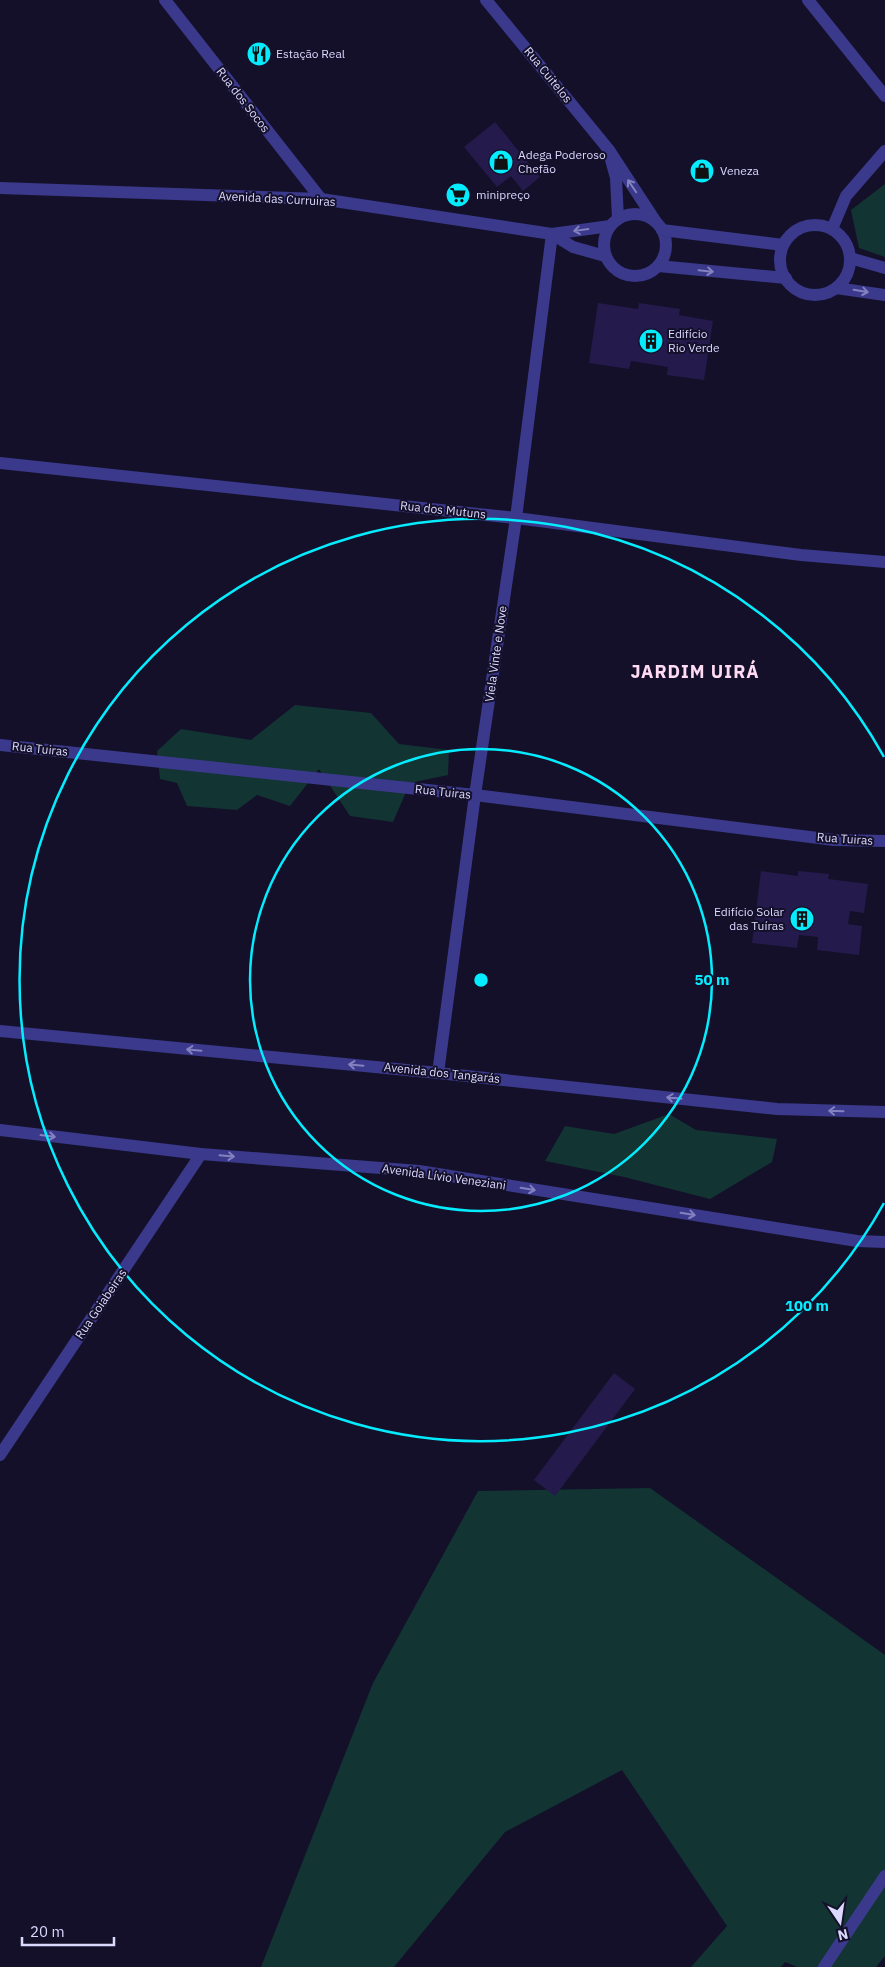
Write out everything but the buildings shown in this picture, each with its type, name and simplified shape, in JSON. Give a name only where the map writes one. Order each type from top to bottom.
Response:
[{"type":"street","name":"Rua dos Socos","points":[[166,0],[321,199]]},
{"type":"street","name":"Rua Cuitelos","points":[[486,0],[609,150],[659,226]]},
{"type":"street","points":[[808,0],[885,96]]},
{"type":"street","name":"Rua Cuitelos","points":[[609,150],[616,178],[614,222]]},
{"type":"street","points":[[832,229],[846,196],[885,151]]},
{"type":"street","name":"Avenida das Curruiras","points":[[0,188],[321,199],[552,234],[614,222]]},
{"type":"street","points":[[639,214],[648,217],[659,226],[665,239],[666,248],[658,266],[645,274],[629,276],[619,272],[611,265],[605,256],[603,246],[605,235],[614,222],[628,215],[639,214]]},
{"type":"street","points":[[659,226],[783,245]]},
{"type":"street","points":[[821,226],[832,229],[848,247],[849,269],[844,280],[836,288],[826,293],[809,294],[793,287],[781,268],[780,256],[783,245],[799,229],[821,226]]},
{"type":"street","name":"Avenida das Curruiras","points":[[552,234],[573,247],[605,256]]},
{"type":"street","name":"Viela Vinte e Nove","points":[[438,1073],[475,795],[516,518],[552,234]]},
{"type":"street","points":[[850,258],[885,268]]},
{"type":"street","points":[[658,266],[786,278]]},
{"type":"street","points":[[836,288],[885,295]]},
{"type":"street","name":"Rua dos Mutuns","points":[[0,463],[516,518],[801,555],[885,562]]},
{"type":"street","name":"Rua Tuiras","points":[[0,744],[475,795],[834,840],[885,841]]},
{"type":"street","name":"Avenida dos Tangarás","points":[[0,1031],[438,1073],[777,1109],[885,1112]]},
{"type":"street","name":"Avenida Lívio Veneziani","points":[[0,1130],[201,1154],[419,1172],[857,1241],[885,1242]]},
{"type":"street","name":"Rua Goiabeiras","points":[[0,1455],[201,1154]]},
{"type":"street","points":[[824,1967],[885,1876]]},
{"type":"green space","points":[[885,184],[885,257],[859,248],[851,210]]},
{"type":"green space","points":[[295,705],[371,713],[399,744],[449,750],[448,775],[410,783],[393,822],[350,816],[319,769],[290,806],[257,795],[237,810],[187,806],[177,783],[160,779],[157,751],[181,729],[251,740]]},
{"type":"green space","points":[[669,1114],[696,1130],[777,1139],[772,1162],[710,1199],[624,1177],[545,1161],[565,1126],[614,1134]]},
{"type":"green space","points":[[650,1488],[885,1655],[885,1956],[876,1967],[797,1967],[785,1962],[781,1967],[691,1967],[727,1926],[622,1770],[505,1832],[394,1967],[261,1967],[373,1683],[478,1491]]},
{"type":"place","name":"Estação Real","points":[[259,54]]},
{"type":"place","name":"Adega Poderoso Chefão","points":[[501,162]]},
{"type":"place","name":"Veneza","points":[[702,171]]},
{"type":"place","name":"minipreço","points":[[458,195]]},
{"type":"place","name":"Edifício Rio Verde","points":[[651,341]]},
{"type":"place","name":"Edifício Solar das Tuíras","points":[[802,919]]},
{"type":"district","name":"JARDIM UIRÁ","points":[[695,672]]}]
